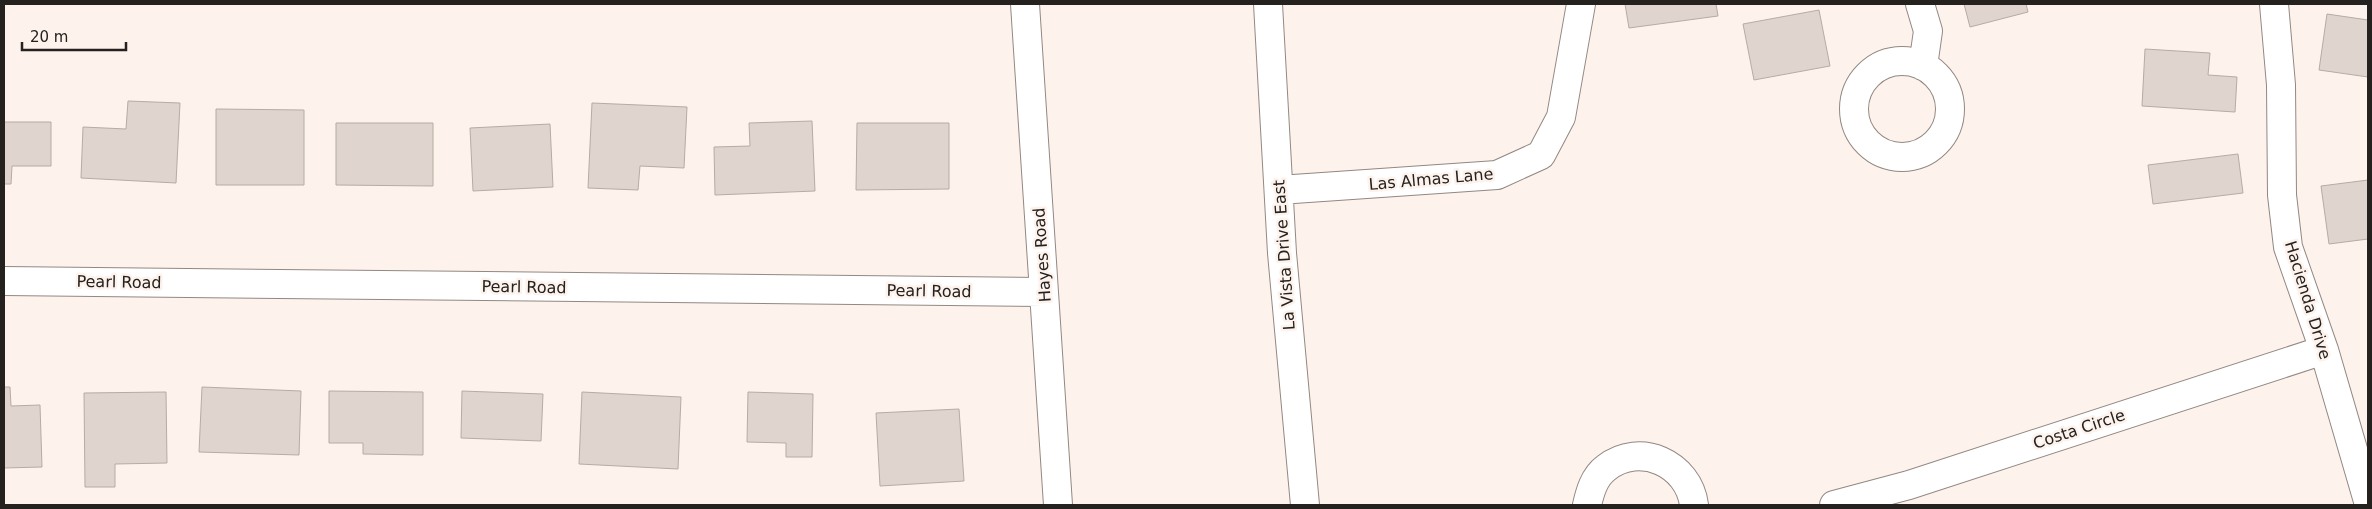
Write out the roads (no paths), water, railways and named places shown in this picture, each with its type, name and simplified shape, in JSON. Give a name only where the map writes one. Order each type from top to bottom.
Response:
[{"type":"street","name":"Hayes Road","points":[[1025,4],[1058,505]]},
{"type":"street","name":"La Vista Drive East","points":[[1268,4],[1282,253],[1305,505]]},
{"type":"street","name":"Las Almas Lane","points":[[1279,190],[1497,175],[1541,154],[1561,117],[1581,4]]},
{"type":"street","points":[[1920,4],[1928,31],[1924,66]]},
{"type":"street","name":"Hacienda Drive","points":[[2274,4],[2281,85],[2282,195],[2288,247],[2324,350],[2368,501]]},
{"type":"street","name":"Pearl Road","points":[[4,281],[1044,292]]},
{"type":"street","name":"Costa Circle","points":[[1834,505],[1909,484],[2324,350]]},
{"type":"street","points":[[1587,505],[1592,485],[1605,468],[1624,458],[1645,456],[1665,461],[1682,474],[1692,492],[1694,505]]}]
